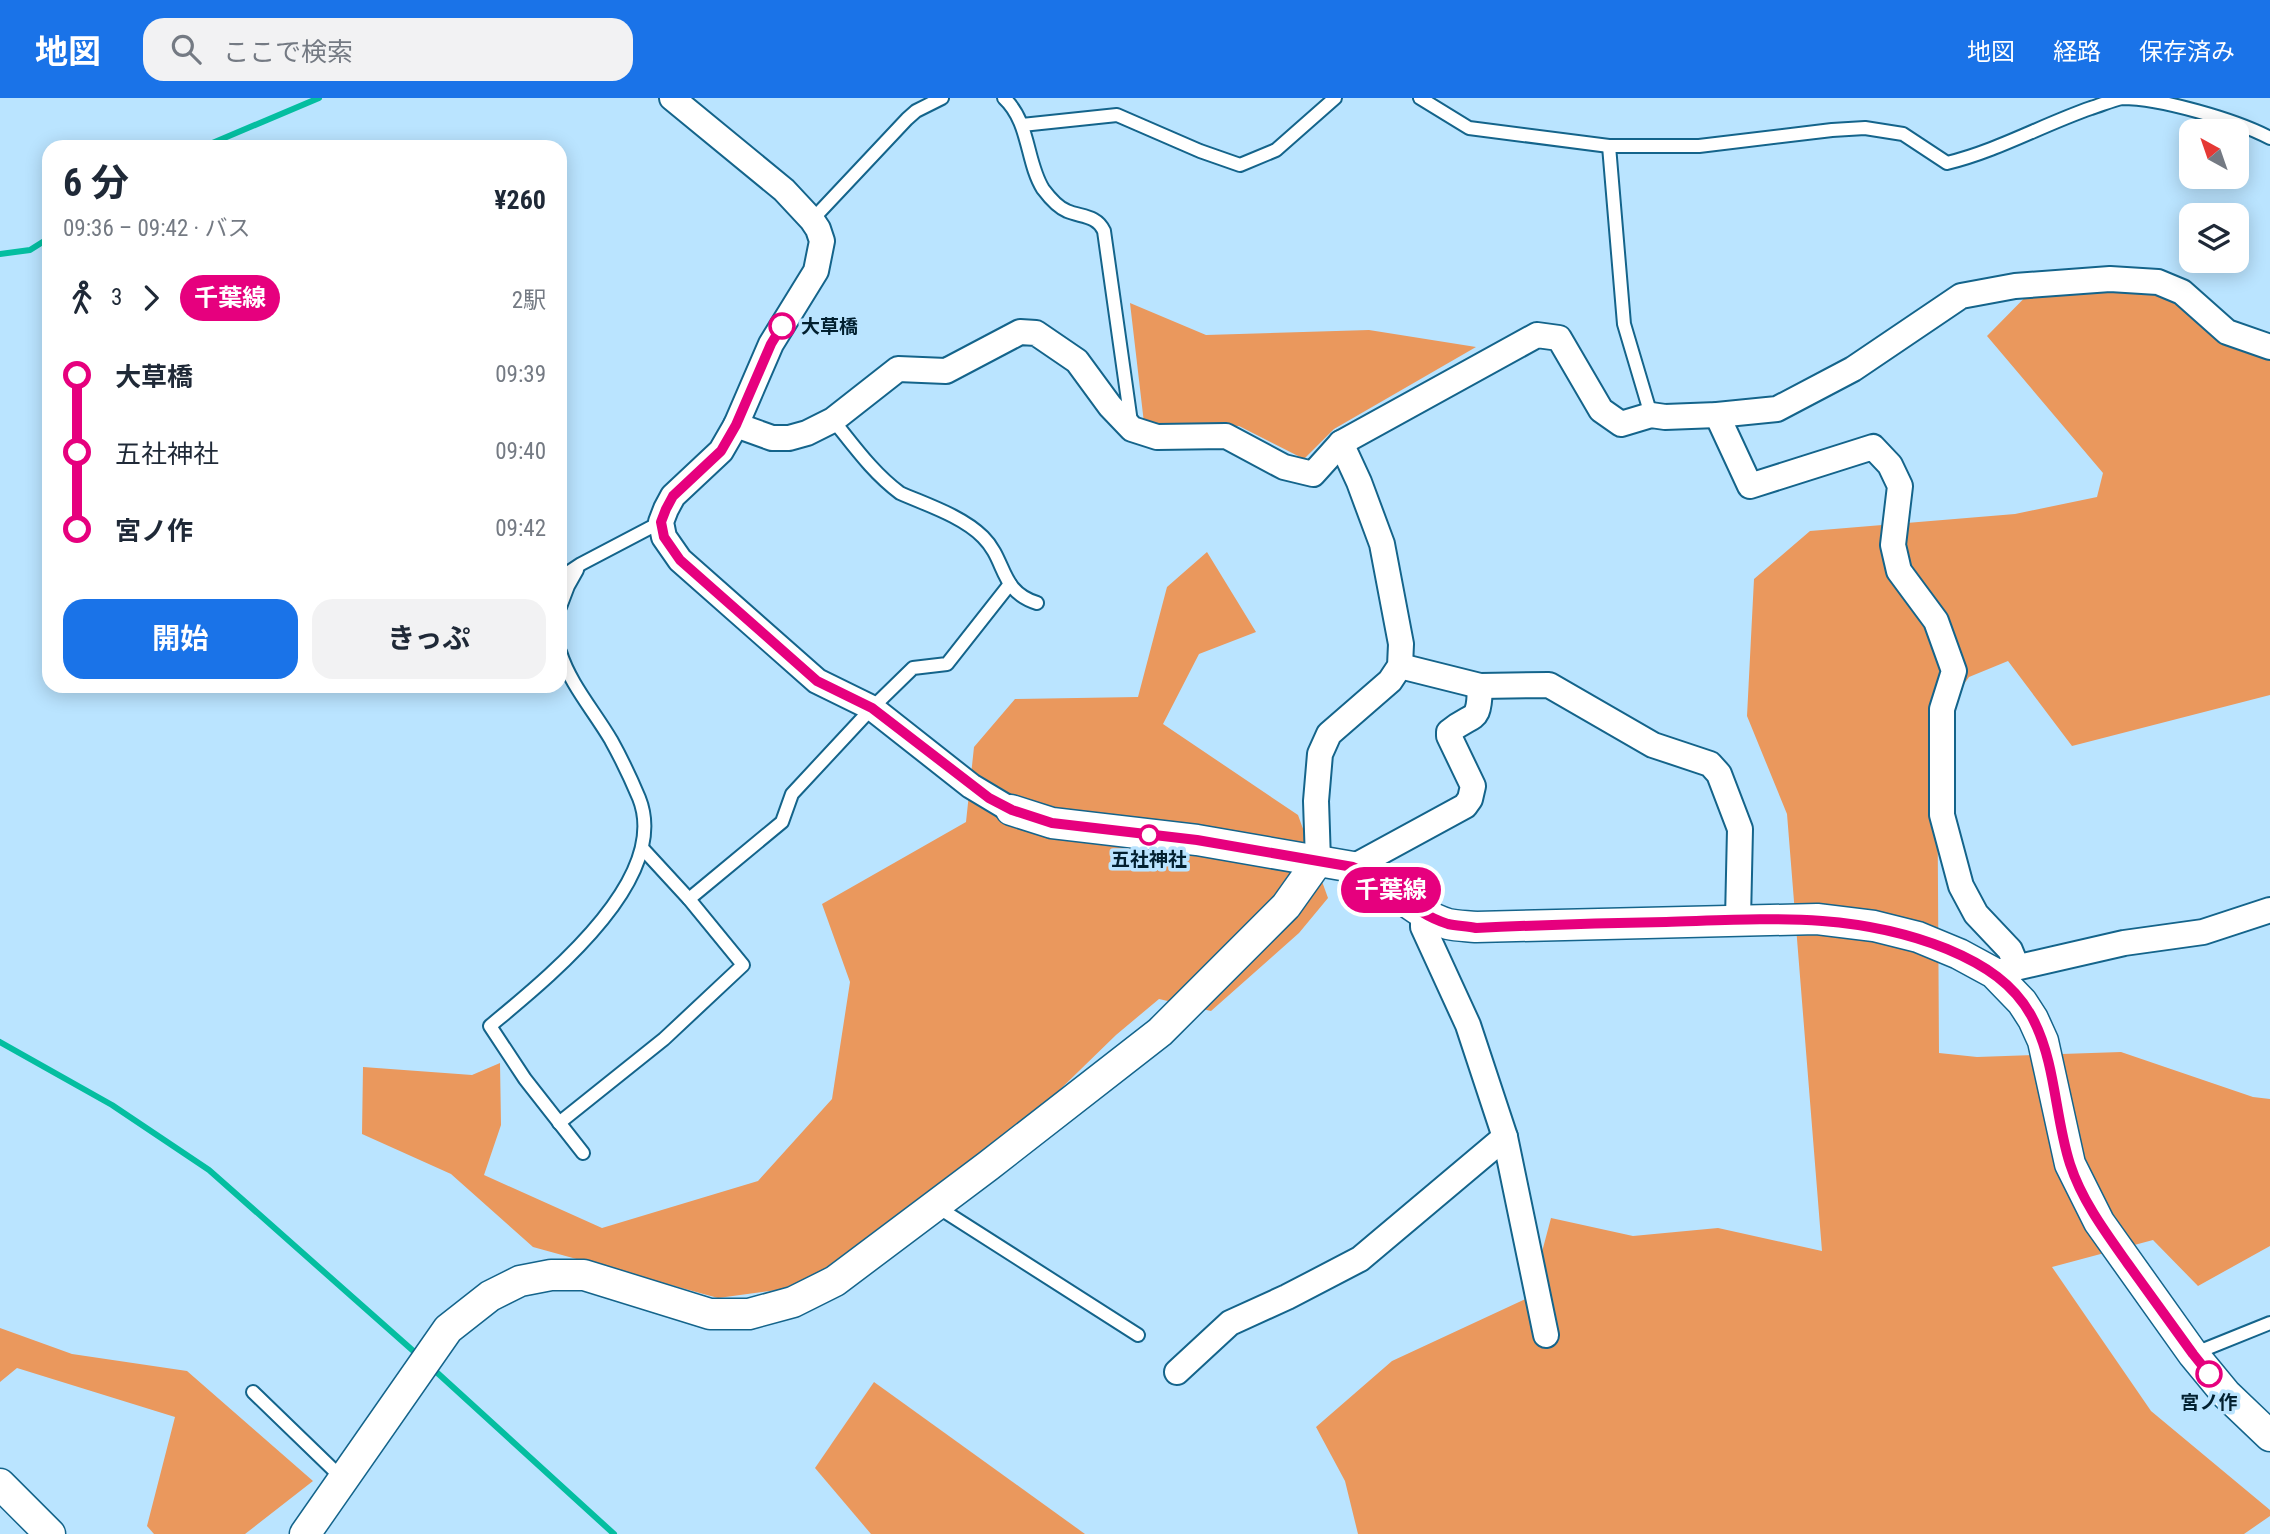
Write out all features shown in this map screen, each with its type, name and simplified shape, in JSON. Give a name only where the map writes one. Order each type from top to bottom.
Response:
[{"type":"street","points":[[672,98],[784,190],[812,220],[822,241],[816,271],[771,344],[736,425],[721,451],[673,496],[661,522],[664,537],[680,560],[817,681],[872,708],[971,786],[1012,810],[1052,823],[1197,840],[1353,867],[1367,873],[1423,912],[1448,924],[1476,928],[1817,919],[1874,926],[1918,937],[2006,970],[2124,943],[2203,932],[2270,910]]},
{"type":"street","points":[[736,425],[772,438],[789,438],[807,433],[833,420],[898,369],[946,371],[1020,332],[1036,333],[1077,361],[1110,406],[1132,429],[1157,437],[1226,436],[1284,467],[1313,474],[1341,443],[1537,335],[1559,338],[1601,410],[1621,424],[1651,415],[1717,415],[1777,409],[1853,369],[1961,296],[2015,286],[2109,279],[2158,282],[2182,292],[2227,332],[2270,346]]},
{"type":"street","points":[[1717,415],[1750,486],[1873,447],[1890,465],[1900,486],[1893,545],[1899,571],[1936,621],[1954,671],[1942,709],[1942,815],[1961,886],[1976,914],[2010,950],[2006,970],[2043,1041],[2070,1164],[2083,1194],[2099,1222],[2193,1354],[2226,1394],[2270,1436]]},
{"type":"street","points":[[305,1534],[448,1329],[490,1296],[520,1281],[551,1275],[584,1275],[710,1314],[749,1314],[793,1301],[835,1281],[1160,1032],[1286,906],[1318,861],[1316,801],[1320,754],[1329,734],[1390,681],[1400,666],[1401,644],[1382,544],[1341,443]]},
{"type":"street","points":[[1400,666],[1480,686],[1549,685],[1653,745],[1710,764],[1719,775],[1740,829],[1738,919]]},
{"type":"street","points":[[1353,867],[1465,806],[1470,799],[1473,786],[1449,732],[1476,716],[1480,706],[1480,686]]},
{"type":"street","points":[[1423,912],[1423,927],[1468,1024],[1504,1138],[1546,1335]]},
{"type":"street","points":[[1177,1372],[1230,1323],[1360,1259],[1504,1138]]},
{"type":"street","points":[[0,1484],[50,1534]]},
{"type":"lane","points":[[812,220],[907,118],[942,98]]},
{"type":"lane","points":[[1004,98],[1022,125],[1041,186],[1065,211],[1101,223],[1132,429]]},
{"type":"lane","points":[[1022,125],[1117,115],[1240,165],[1276,150],[1335,98]]},
{"type":"lane","points":[[1420,98],[1469,128],[1609,146],[1699,146],[1865,128],[1903,134],[1947,163],[1976,156],[2071,115],[2122,98],[2171,102],[2270,138]]},
{"type":"lane","points":[[1609,146],[1625,324],[1651,415]]},
{"type":"lane","points":[[833,420],[878,475],[900,493],[961,522],[985,538],[1010,584],[1023,598],[1037,603]]},
{"type":"lane","points":[[567,573],[661,522]]},
{"type":"lane","points":[[567,589],[581,564]]},
{"type":"lane","points":[[690,899],[782,822],[792,794],[913,668],[947,664],[1010,584]]},
{"type":"lane","points":[[567,666],[611,741],[640,801],[644,827],[643,849],[635,869],[605,917],[540,985],[490,1026],[525,1079],[583,1153]]},
{"type":"lane","points":[[559,1123],[664,1039],[743,965],[690,899],[643,849]]},
{"type":"lane","points":[[935,1206],[1138,1335]]},
{"type":"lane","points":[[2193,1354],[2270,1323]]},
{"type":"lane","points":[[253,1392],[345,1480]]},
{"type":"shaded area","points":[[2115,271],[2270,336],[2270,695],[2072,746],[2008,661],[1969,677],[1937,722],[1939,1053],[1977,1057],[2121,1052],[2253,1097],[2270,1099],[2270,1246],[2198,1286],[2153,1240],[2052,1267],[2151,1411],[2270,1510],[2270,1516],[2244,1534],[1358,1534],[1345,1481],[1316,1427],[1392,1361],[1530,1297],[1551,1218],[1633,1236],[1718,1228],[1822,1251],[1787,814],[1747,716],[1754,579],[1810,531],[2015,514],[2097,497],[2103,473],[1987,336],[2043,279]]},
{"type":"shaded area","points":[[1130,303],[1206,335],[1369,330],[1476,347],[1334,429],[1304,459],[1239,426],[1144,423]]},
{"type":"shaded area","points":[[1207,552],[1256,632],[1199,654],[1163,724],[1298,815],[1328,898],[1299,933],[1211,1011],[1159,999],[1116,1035],[1009,1139],[800,1287],[718,1298],[533,1247],[451,1174],[362,1134],[363,1067],[472,1075],[500,1063],[501,1125],[484,1175],[602,1228],[758,1181],[832,1099],[850,982],[822,904],[966,822],[974,747],[1015,699],[1138,697],[1167,587]]},
{"type":"shaded area","points":[[0,1328],[72,1354],[187,1371],[313,1481],[245,1534],[154,1534],[147,1526],[175,1417],[17,1368],[0,1382]]},
{"type":"shaded area","points":[[874,1382],[1085,1534],[871,1534],[815,1468]]},
{"type":"waterway","points":[[220,140],[319,98]]},
{"type":"waterway","points":[[0,254],[30,250],[42,242]]},
{"type":"waterway","points":[[0,1042],[112,1105],[209,1170],[419,1356]]},
{"type":"waterway","points":[[432,1368],[614,1534]]},
{"type":"bus line","name":"千葉線","points":[[782,326],[721,451],[673,496],[661,522],[664,537],[680,560],[817,681],[872,708],[971,786],[989,798],[1032,818],[1052,823],[1197,840],[1353,867],[1367,873],[1423,912],[1448,924],[1476,928],[1817,919],[1874,926],[1918,937],[1959,954],[1994,972],[2009,986],[2033,1019],[2043,1041],[2070,1164],[2083,1194],[2099,1222],[2209,1374]]},
{"type":"place","name":"大草橋","points":[[782,326]]},
{"type":"place","name":"五社神社","points":[[1149,835]]},
{"type":"place","name":"宮ノ作","points":[[2209,1374]]}]
